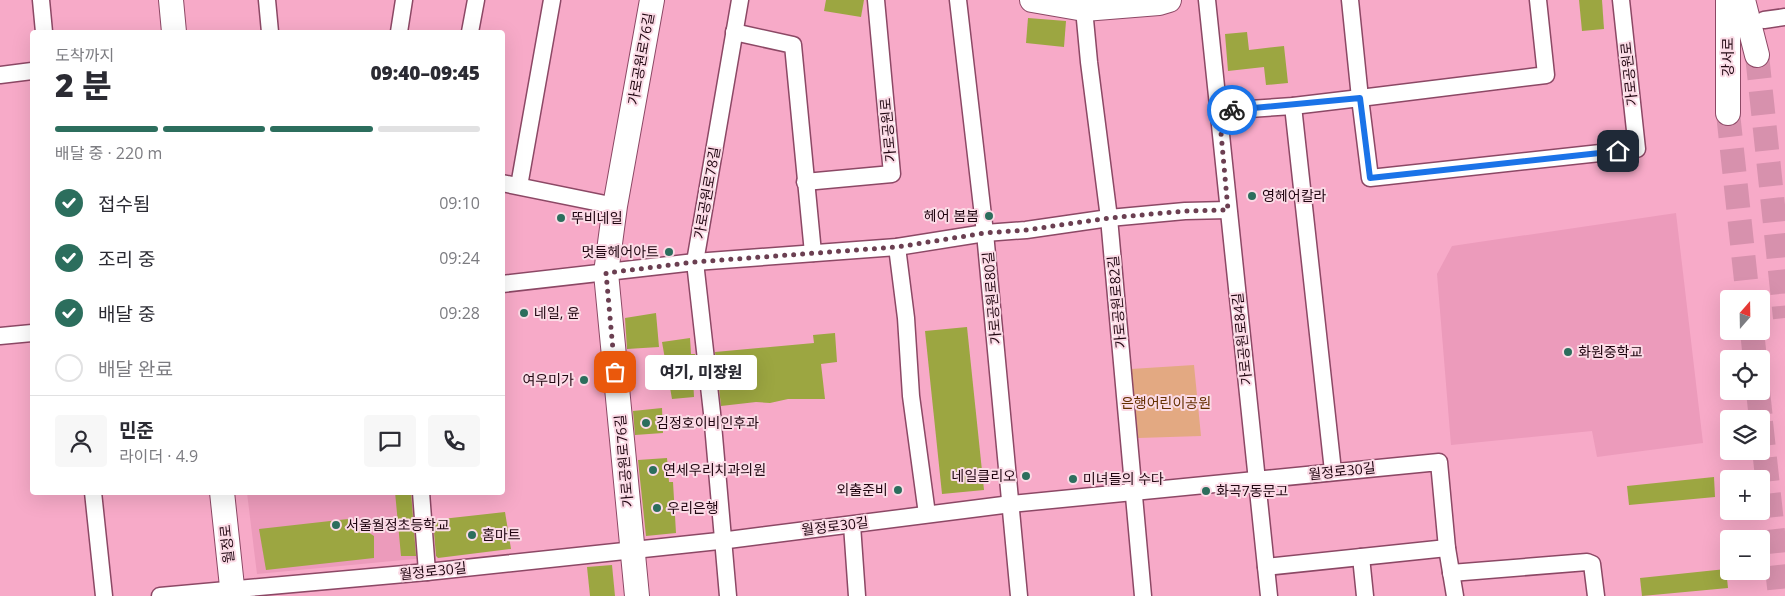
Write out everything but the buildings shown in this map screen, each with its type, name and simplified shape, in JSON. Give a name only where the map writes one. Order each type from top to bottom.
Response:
[{"type":"street","points":[[42,0],[44,30]]},
{"type":"street","points":[[171,0],[174,30]]},
{"type":"street","points":[[267,0],[270,30]]},
{"type":"street","points":[[399,30],[404,0]]},
{"type":"street","points":[[470,30],[476,0]]},
{"type":"street","points":[[519,186],[552,0]]},
{"type":"street","name":"가로공원로76길","points":[[637,596],[606,273],[615,206],[652,0]]},
{"type":"street","name":"가로공원로78길","points":[[728,596],[712,412],[695,262],[740,0]]},
{"type":"street","name":"가로공원로","points":[[805,182],[892,174],[876,0]]},
{"type":"street","name":"가로공원로80길","points":[[958,0],[985,233],[1020,596]]},
{"type":"street","points":[[1032,0],[1084,9],[1159,3],[1169,0]]},
{"type":"street","name":"가로공원로84길","points":[[1207,0],[1269,596]]},
{"type":"street","points":[[1350,0],[1360,98]]},
{"type":"street","points":[[1219,111],[1293,106],[1546,75],[1538,0]]},
{"type":"street","name":"가로공원로","points":[[1360,98],[1370,178],[1637,149],[1621,0]]},
{"type":"street","name":"강서로","points":[[1728,0],[1728,114]]},
{"type":"street","name":"강서로","points":[[1743,0],[1757,55]]},
{"type":"street","name":"가로공원로82길","points":[[1084,9],[1109,218],[1144,596]]},
{"type":"street","points":[[1764,20],[1785,17]]},
{"type":"street","points":[[734,32],[793,45],[813,253]]},
{"type":"street","points":[[0,74],[30,71]]},
{"type":"street","points":[[1293,106],[1333,471]]},
{"type":"street","points":[[505,184],[615,206]]},
{"type":"street","points":[[505,284],[695,262],[897,247],[985,233],[1026,230],[1109,218],[1185,211],[1228,210]]},
{"type":"street","points":[[897,247],[906,318],[911,396],[927,514]]},
{"type":"street","points":[[0,336],[30,333]]},
{"type":"street","name":"월정로30길","points":[[160,596],[232,592],[427,572],[852,525],[1011,504],[1438,462],[1447,548]]},
{"type":"street","points":[[93,495],[104,596]]},
{"type":"street","name":"월정로","points":[[222,495],[232,592]]},
{"type":"street","points":[[421,495],[427,572]]},
{"type":"street","points":[[852,525],[857,596]]},
{"type":"street","points":[[1266,567],[1447,548],[1455,596]]},
{"type":"street","points":[[1361,557],[1365,596]]},
{"type":"street","points":[[1451,573],[1587,562],[1592,564],[1596,596]]},
{"type":"shaded area","name":"화원중학교","points":[[1676,213],[1703,443],[1597,457],[1592,431],[1451,445],[1437,274],[1452,246]]},
{"type":"shaded area","name":"서울월정초등학교","points":[[247,495],[418,495],[424,558],[257,574]]},
{"type":"green space","name":"은행어린이공원","points":[[1194,365],[1201,436],[1138,438],[1131,369]]},
{"type":"tunnel","points":[[1757,55],[1785,318]]},
{"type":"tunnel","points":[[1728,113],[1747,290]]},
{"type":"tunnel","points":[[1753,340],[1754,350]]},
{"type":"tunnel","points":[[1759,400],[1760,410]]},
{"type":"tunnel","points":[[1765,460],[1780,596]]},
{"type":"way so far","points":[[615,372],[606,273],[695,262],[897,247],[985,233],[1026,230],[1109,218],[1185,211],[1228,210],[1219,111],[1232,110]]},
{"type":"place","name":"영헤어칼라","points":[[1252,196]]},
{"type":"place","name":"헤어 봄봄","points":[[989,216]]},
{"type":"place","name":"뚜비네일","points":[[561,218]]},
{"type":"place","name":"멋들헤어아트","points":[[669,252]]},
{"type":"place","name":"네일, 윤","points":[[524,313]]},
{"type":"place","name":"화원중학교","points":[[1568,352]]},
{"type":"place","name":"여기, 미장원","points":[[615,372]]},
{"type":"place","name":"여우미가","points":[[584,380]]},
{"type":"place","name":"김정호이비인후과","points":[[646,423]]},
{"type":"place","name":"연세우리치과의원","points":[[653,470]]},
{"type":"place","name":"네일클리오","points":[[1026,476]]},
{"type":"place","name":"미녀들의 수다","points":[[1073,479]]},
{"type":"place","name":"외출준비","points":[[898,490]]},
{"type":"place","name":"화곡7동문고","points":[[1206,491]]},
{"type":"place","name":"우리은행","points":[[657,508]]},
{"type":"place","name":"서울월정초등학교","points":[[336,525]]},
{"type":"place","name":"홈마트","points":[[472,535]]},
{"type":"route","points":[[1232,110],[1293,106],[1360,98],[1370,178],[1618,151]]}]
